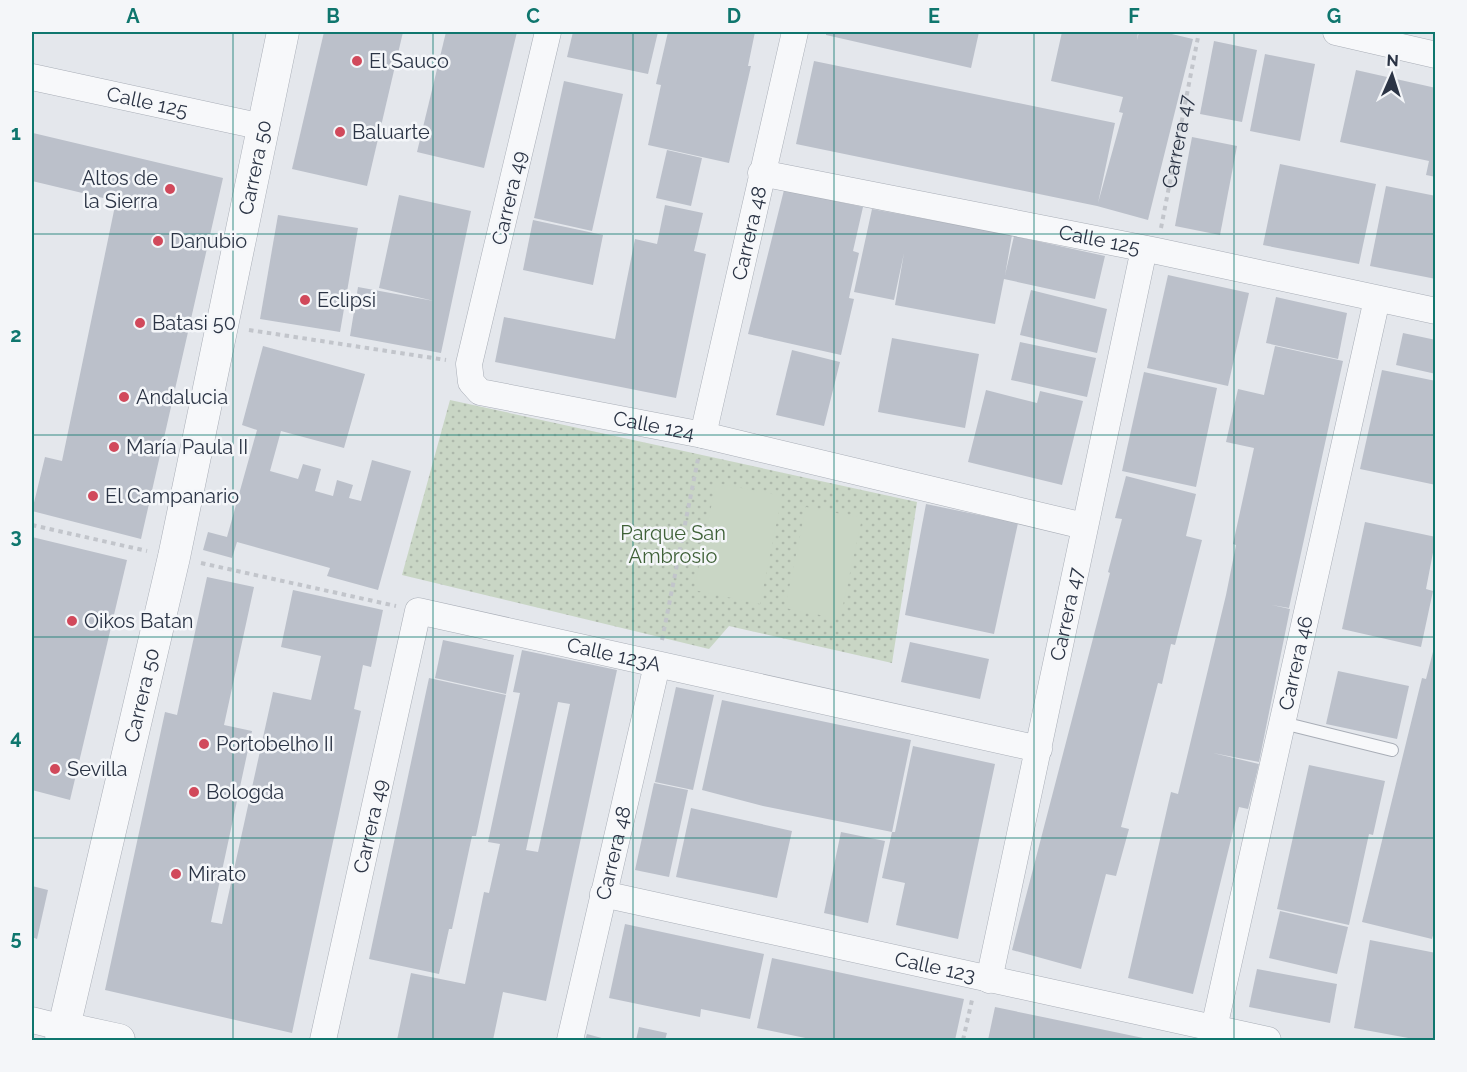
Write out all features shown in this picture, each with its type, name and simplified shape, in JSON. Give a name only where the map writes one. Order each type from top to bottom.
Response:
[{"type":"street","name":"Carrera 50","points":[[63,1034],[174,558],[283,32]]},
{"type":"street","name":"Carrera 49","points":[[469,364],[548,32]]},
{"type":"street","name":"Carrera 48","points":[[703,435],[795,32]]},
{"type":"street","points":[[1336,32],[1391,38],[1436,55]]},
{"type":"street","name":"Calle 125","points":[[32,77],[263,127]]},
{"type":"street","name":"Calle 125","points":[[761,173],[1150,250],[1436,311]]},
{"type":"street","name":"Carrera 47","points":[[983,979],[1039,749],[1084,526],[1150,250]]},
{"type":"street","name":"Carrera 46","points":[[1214,1028],[1377,299]]},
{"type":"street","name":"Calle 124","points":[[469,364],[471,382],[480,392],[703,435],[1084,526]]},
{"type":"street","name":"Carrera 49","points":[[323,1041],[418,611]]},
{"type":"street","name":"Calle 123A","points":[[418,611],[1039,749]]},
{"type":"street","name":"Carrera 48","points":[[570,1041],[657,664]]},
{"type":"street","name":"Calle 123","points":[[603,894],[1268,1041]]},
{"type":"street","points":[[32,1020],[63,1034],[119,1041]]},
{"type":"lane","points":[[1283,723],[1392,750]]},
{"type":"path","name":"Carrera 47","points":[[1150,250],[1198,32]]},
{"type":"path","points":[[240,328],[469,364]]},
{"type":"path","points":[[657,664],[703,435]]},
{"type":"path","points":[[32,525],[153,553]]},
{"type":"path","points":[[189,561],[418,611]]},
{"type":"path","points":[[963,1041],[983,979]]},
{"type":"green space","name":"Parque San Ambrosio","points":[[450,400],[917,502],[892,663],[729,626],[709,649],[402,575]]},
{"type":"green space","points":[[716,483],[782,496],[760,604],[694,590]]},
{"type":"green space","points":[[806,507],[862,518],[840,619],[785,608]]},
{"type":"building","name":"Baluarte","points":[[324,32],[403,32],[367,186],[292,169]]},
{"type":"building","points":[[446,32],[517,32],[484,168],[417,152]]},
{"type":"building","points":[[573,32],[658,32],[648,74],[567,57]]},
{"type":"building","points":[[668,32],[755,32],[748,66],[751,66],[729,163],[648,145],[661,85],[656,84]]},
{"type":"building","points":[[826,32],[979,32],[971,68],[826,35]]},
{"type":"building","points":[[1062,32],[1138,32],[1137,40],[1139,32],[1163,32],[1193,39],[1148,220],[1097,206],[796,144],[814,61],[1115,123],[1098,203],[1123,113],[1119,112],[1123,97],[1051,81]]},
{"type":"building","points":[[1214,41],[1257,50],[1242,122],[1200,114]]},
{"type":"building","points":[[1265,54],[1315,64],[1300,141],[1250,131]]},
{"type":"building","points":[[1356,70],[1436,88],[1436,177],[1426,175],[1429,161],[1340,142]]},
{"type":"building","points":[[564,81],[623,94],[592,231],[534,218]]},
{"type":"building","points":[[33,133],[223,178],[141,539],[32,511],[45,457],[62,461],[116,201],[32,181]]},
{"type":"building","points":[[1192,137],[1237,146],[1220,235],[1175,226]]},
{"type":"building","points":[[667,150],[702,158],[691,206],[656,198]]},
{"type":"building","points":[[1280,164],[1376,184],[1359,264],[1263,245]]},
{"type":"building","points":[[1386,186],[1436,196],[1436,279],[1370,266]]},
{"type":"building","points":[[784,190],[863,207],[853,251],[859,253],[849,298],[854,299],[841,355],[748,334]]},
{"type":"building","points":[[399,195],[471,211],[441,353],[350,336],[358,287],[434,301],[379,288]]},
{"type":"building","points":[[665,205],[703,213],[694,251],[706,254],[676,398],[495,362],[504,317],[615,339],[635,239],[657,244]]},
{"type":"building","points":[[872,209],[1012,235],[1005,275],[1014,236],[1105,256],[1095,299],[1004,279],[995,324],[895,305],[904,253],[894,300],[854,292]]},
{"type":"building","points":[[278,215],[358,228],[340,332],[260,319]]},
{"type":"building","points":[[533,220],[603,235],[593,285],[523,270]]},
{"type":"building","points":[[1168,275],[1249,293],[1228,386],[1147,368]]},
{"type":"building","points":[[1031,290],[1107,309],[1097,353],[1020,335]]},
{"type":"building","points":[[1276,297],[1347,313],[1338,359],[1266,343]]},
{"type":"building","points":[[1403,333],[1436,340],[1436,374],[1396,365]]},
{"type":"building","points":[[892,338],[979,354],[965,428],[878,412]]},
{"type":"building","points":[[1020,342],[1096,358],[1087,397],[1011,380]]},
{"type":"building","points":[[263,346],[365,374],[344,448],[281,431],[270,471],[298,479],[303,464],[321,469],[315,491],[333,496],[337,480],[353,485],[349,498],[361,501],[372,460],[411,471],[378,590],[327,576],[330,568],[237,542],[232,558],[203,550],[208,532],[227,537],[257,430],[242,425]]},
{"type":"building","points":[[1275,346],[1343,361],[1289,608],[1272,605],[1290,609],[1259,762],[1213,753],[1259,764],[1248,809],[1239,807],[1193,994],[1128,978],[1171,792],[1178,794],[1236,545],[1233,544],[1254,448],[1226,442],[1238,389],[1264,395]]},
{"type":"building","points":[[792,350],[840,362],[824,426],[776,415]]},
{"type":"building","points":[[1382,370],[1436,381],[1436,485],[1360,469]]},
{"type":"building","points":[[1144,372],[1217,388],[1196,487],[1122,471]]},
{"type":"building","points":[[986,390],[1037,403],[1040,391],[1083,401],[1062,485],[968,462]]},
{"type":"building","points":[[1126,476],[1196,494],[1186,536],[1202,540],[1175,645],[1171,644],[1162,684],[1158,683],[1121,827],[1129,829],[1116,876],[1106,874],[1081,969],[1012,950],[1110,573],[1108,572],[1122,519],[1115,518]]},
{"type":"building","points":[[926,504],[1018,523],[994,634],[905,615]]},
{"type":"building","points":[[1365,522],[1436,537],[1426,589],[1433,591],[1421,647],[1342,629]]},
{"type":"building","name":"Oikos Batan","points":[[32,537],[127,560],[70,800],[32,790]]},
{"type":"building","points":[[207,577],[254,587],[224,725],[252,731],[211,922],[222,924],[273,692],[311,700],[321,656],[281,647],[293,590],[383,610],[371,667],[363,665],[354,709],[361,711],[292,1033],[105,990],[165,712],[177,715]]},
{"type":"building","points":[[443,640],[514,655],[506,694],[435,678]]},
{"type":"building","points":[[1436,640],[1436,925],[1432,939],[1362,922],[1422,678],[1426,679]]},
{"type":"building","points":[[910,642],[989,659],[980,699],[901,682]]},
{"type":"building","points":[[522,650],[617,670],[546,1001],[503,992],[493,1040],[397,1040],[411,973],[465,984],[484,892],[489,893],[500,844],[488,842],[520,693],[513,692]],"holes":[[[558,702],[570,704],[538,852],[526,850]]]},
{"type":"building","points":[[1338,671],[1409,686],[1397,739],[1326,724]]},
{"type":"building","points":[[429,678],[506,695],[476,836],[472,836],[452,929],[449,929],[439,974],[369,959]]},
{"type":"building","points":[[676,687],[714,695],[693,790],[655,782]]},
{"type":"building","points":[[722,700],[911,740],[892,832],[763,806],[702,790]]},
{"type":"building","points":[[913,746],[995,764],[958,939],[896,925],[905,883],[882,878],[892,832],[895,832]]},
{"type":"building","points":[[1309,765],[1385,781],[1373,835],[1369,834],[1349,925],[1277,909]]},
{"type":"building","points":[[654,783],[688,790],[669,877],[635,870]]},
{"type":"building","points":[[691,808],[792,831],[777,898],[676,877]]},
{"type":"building","points":[[841,832],[885,841],[868,923],[824,913]]},
{"type":"building","points":[[32,886],[48,890],[37,939],[32,937]]},
{"type":"building","points":[[1280,911],[1348,927],[1337,974],[1269,958]]},
{"type":"building","points":[[625,924],[764,954],[750,1019],[701,1009],[700,1017],[609,998]]},
{"type":"building","points":[[1370,940],[1436,953],[1436,1040],[1419,1040],[1354,1028]]},
{"type":"building","points":[[772,958],[964,999],[955,1040],[815,1040],[757,1028]]},
{"type":"building","points":[[1257,969],[1337,984],[1330,1023],[1249,1007]]},
{"type":"building","points":[[995,1007],[1148,1039],[1148,1040],[988,1040]]},
{"type":"building","points":[[639,1027],[667,1033],[665,1040],[636,1040]]},
{"type":"building","points":[[587,1034],[609,1040],[585,1040]]},
{"type":"place","name":"El Sauco","points":[[357,61]]},
{"type":"place","name":"Baluarte","points":[[340,132]]},
{"type":"place","name":"Altos de la Sierra","points":[[170,189]]},
{"type":"place","name":"Danubio","points":[[158,241]]},
{"type":"place","name":"Eclipsi","points":[[305,300]]},
{"type":"place","name":"Batasi 50","points":[[140,323]]},
{"type":"place","name":"Andalucia","points":[[124,397]]},
{"type":"place","name":"María Paula II","points":[[114,447]]},
{"type":"place","name":"El Campanario","points":[[93,496]]},
{"type":"place","name":"Oikos Batan","points":[[72,621]]},
{"type":"place","name":"Portobelho II","points":[[204,744]]},
{"type":"place","name":"Sevilla","points":[[55,769]]},
{"type":"place","name":"Bologda","points":[[194,792]]},
{"type":"place","name":"Mirato","points":[[176,874]]}]
